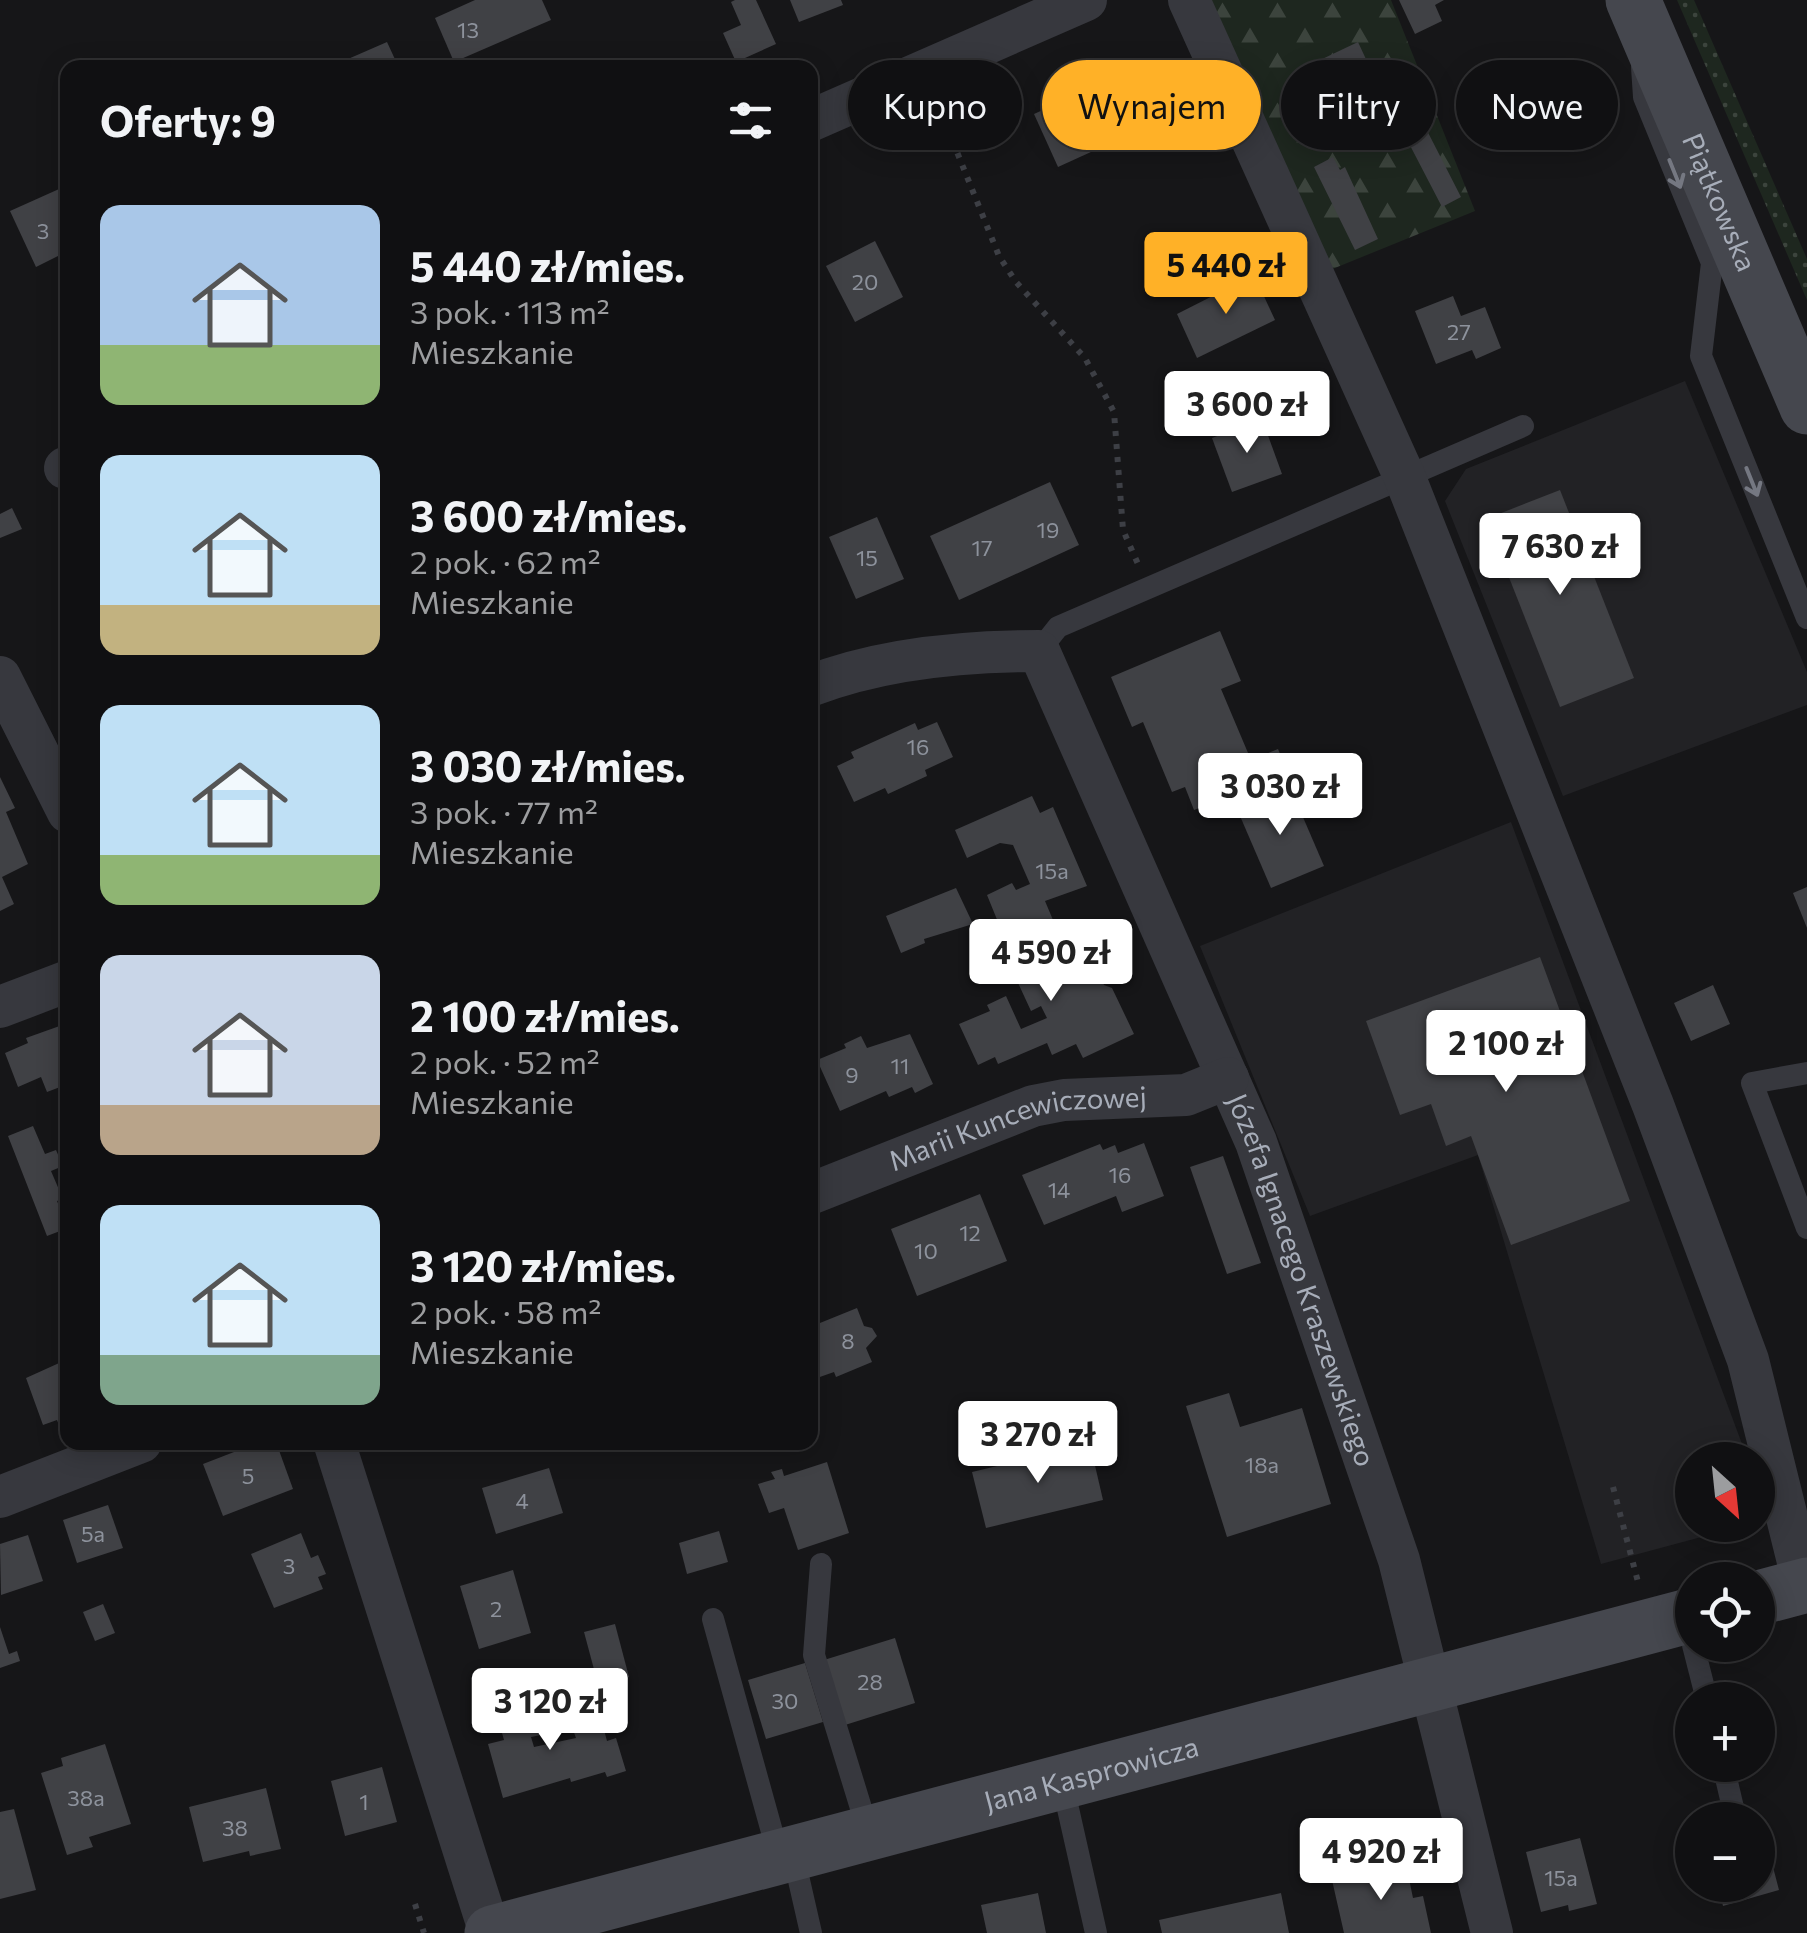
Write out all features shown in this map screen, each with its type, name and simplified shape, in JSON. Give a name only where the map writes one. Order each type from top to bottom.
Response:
[{"type":"street","points":[[946,60],[1086,0]]},
{"type":"street","points":[[1189,0],[1405,478],[1653,1105],[1748,1360],[1789,1590]]},
{"type":"street","name":"Piątkowska","points":[[1636,7],[1807,407]]},
{"type":"street","points":[[818,117],[848,104]]},
{"type":"street","points":[[818,683],[854,671],[980,651],[1039,650]]},
{"type":"street","name":"Józefa Ignacego Kraszewskiego","points":[[1039,650],[1256,1142],[1399,1560],[1492,1933]]},
{"type":"street","points":[[0,677],[60,796]]},
{"type":"street","points":[[0,1008],[60,984]]},
{"type":"street","name":"Marii Kuncewiczowej","points":[[818,1191],[1032,1106],[1064,1100],[1186,1095],[1228,1078]]},
{"type":"street","points":[[0,1497],[120,1450]]},
{"type":"street","points":[[337,1450],[491,1933]]},
{"type":"street","name":"Jana Kasprowicza","points":[[491,1933],[1429,1684],[1675,1631]]},
{"type":"lane","points":[[1636,7],[1644,97],[1712,263],[1702,356],[1807,618]]},
{"type":"lane","points":[[1039,650],[1058,627],[1522,426]]},
{"type":"lane","points":[[1807,1073],[1752,1083],[1807,1228]]},
{"type":"lane","points":[[822,1564],[814,1655],[869,1834]]},
{"type":"lane","points":[[713,1619],[811,1933]]},
{"type":"lane","points":[[1062,1782],[1096,1933]]},
{"type":"path","points":[[956,150],[999,256],[1016,282],[1085,358],[1114,412],[1123,530],[1148,588]]},
{"type":"path","points":[[1613,1487],[1675,1615]]},
{"type":"path","points":[[414,1904],[424,1933]]},
{"type":"shaded area","points":[[1685,381],[1807,672],[1807,705],[1563,796],[1445,501],[1466,469]]},
{"type":"shaded area","points":[[1511,822],[1741,1442],[1675,1442],[1675,1542],[1683,1542],[1601,1564],[1478,1155],[1310,1216],[1200,946]]},
{"type":"green space","points":[[1201,0],[1391,0],[1415,60],[1281,60],[1281,150],[1436,150],[1436,113],[1475,211],[1325,272],[1261,132],[1261,60],[1228,60]]},
{"type":"green space","points":[[1677,0],[1694,0],[1807,259],[1807,300]]},
{"type":"building","points":[[475,0],[542,0],[551,20],[453,60],[435,18]]},
{"type":"building","points":[[756,0],[776,44],[735,60],[723,33],[741,25],[731,2]]},
{"type":"building","points":[[790,0],[841,0],[843,5],[799,22]]},
{"type":"building","points":[[1399,0],[1444,0],[1435,5],[1442,21],[1415,34]]},
{"type":"building","points":[[387,42],[395,60],[348,60]]},
{"type":"building","points":[[1358,42],[1366,60],[1320,60]]},
{"type":"building","points":[[1042,110],[1042,132],[1034,114]]},
{"type":"building","points":[[1436,148],[1461,197],[1442,207],[1412,150]]},
{"type":"building","points":[[1050,150],[1095,150],[1058,167]]},
{"type":"building","points":[[1333,157],[1340,170],[1345,167],[1378,239],[1355,250],[1314,167]]},
{"type":"building","points":[[60,189],[60,255],[36,267],[10,211]]},
{"type":"building","points":[[875,241],[903,297],[855,322],[826,266]]},
{"type":"building","points":[[1254,275],[1275,320],[1197,358],[1177,314]]},
{"type":"building","points":[[1453,296],[1461,316],[1485,307],[1501,348],[1476,359],[1472,350],[1436,364],[1415,311]]},
{"type":"building","points":[[1262,419],[1282,474],[1232,492],[1212,438]]},
{"type":"building","points":[[1050,482],[1079,545],[959,600],[930,536]]},
{"type":"building","points":[[1560,490],[1634,678],[1560,707],[1486,519]]},
{"type":"building","points":[[12,508],[22,529],[0,538],[0,514]]},
{"type":"building","points":[[877,517],[904,579],[856,599],[829,537]]},
{"type":"building","points":[[1220,631],[1241,681],[1221,689],[1251,760],[1278,749],[1292,782],[1207,818],[1202,807],[1194,810],[1185,787],[1172,792],[1143,722],[1132,727],[1111,677]]},
{"type":"building","points":[[937,722],[953,757],[925,770],[927,776],[888,794],[885,788],[854,802],[837,766],[854,758],[851,752],[915,723],[918,730]]},
{"type":"building","points":[[0,777],[15,808],[6,812],[28,864],[2,877],[14,904],[0,911]]},
{"type":"building","points":[[1290,787],[1324,866],[1271,888],[1237,809]]},
{"type":"building","points":[[1032,796],[1040,813],[1053,807],[1087,886],[1045,901],[1053,920],[1001,943],[987,895],[1012,883],[1016,890],[1030,884],[1013,845],[1000,843],[967,858],[955,830]]},
{"type":"building","points":[[1807,887],[1807,928],[1793,893]]},
{"type":"building","points":[[956,888],[973,924],[924,939],[925,943],[901,953],[886,916]]},
{"type":"building","points":[[1036,929],[1048,954],[1087,935],[1101,965],[1098,973],[1104,985],[1112,988],[1134,1034],[1083,1058],[1076,1044],[1052,1055],[1047,1043],[998,1064],[995,1057],[978,1065],[959,1024],[990,1011],[987,1005],[1006,996],[1021,1029],[1047,1018],[1041,1006],[1031,1011],[1001,946]]},
{"type":"building","points":[[1540,957],[1630,1201],[1511,1245],[1471,1136],[1446,1146],[1431,1104],[1400,1115],[1366,1021]]},
{"type":"building","points":[[1713,985],[1730,1024],[1691,1041],[1674,1003]]},
{"type":"building","points":[[60,1026],[60,1087],[47,1092],[41,1077],[18,1087],[5,1053],[28,1043],[26,1038]]},
{"type":"building","points":[[910,1034],[933,1084],[915,1093],[912,1087],[889,1097],[886,1091],[840,1111],[818,1060],[846,1048],[844,1044],[861,1036],[867,1048]]},
{"type":"building","points":[[33,1126],[45,1154],[56,1150],[60,1167],[51,1171],[60,1192],[60,1231],[47,1236],[8,1136]]},
{"type":"building","points":[[1144,1143],[1164,1196],[1122,1212],[1116,1196],[1044,1225],[1022,1175],[1100,1144],[1103,1150],[1115,1145],[1118,1153]]},
{"type":"building","points":[[1223,1156],[1261,1263],[1227,1274],[1190,1167]]},
{"type":"building","points":[[980,1194],[1007,1261],[917,1296],[891,1229]]},
{"type":"building","points":[[857,1308],[864,1326],[872,1328],[877,1336],[866,1348],[872,1362],[836,1377],[834,1372],[818,1378],[818,1324]]},
{"type":"building","points":[[60,1363],[60,1428],[57,1420],[43,1425],[26,1378]]},
{"type":"building","points":[[1229,1393],[1240,1427],[1302,1408],[1331,1504],[1227,1537],[1186,1406]]},
{"type":"building","points":[[1090,1444],[1103,1500],[986,1528],[972,1472]]},
{"type":"building","points":[[239,1450],[279,1450],[293,1489],[223,1516],[203,1464]]},
{"type":"building","points":[[827,1462],[849,1533],[798,1550],[784,1508],[769,1513],[758,1484],[775,1479],[771,1472],[782,1469],[784,1476]]},
{"type":"building","points":[[549,1468],[563,1513],[496,1534],[482,1488]]},
{"type":"building","points":[[108,1505],[123,1548],[77,1563],[63,1520]]},
{"type":"building","points":[[719,1531],[728,1562],[687,1574],[679,1543]]},
{"type":"building","points":[[301,1533],[311,1558],[318,1555],[326,1574],[318,1577],[323,1589],[274,1608],[251,1554]]},
{"type":"building","points":[[28,1535],[43,1581],[1,1595],[0,1544]]},
{"type":"building","points":[[513,1570],[531,1633],[479,1649],[460,1586]]},
{"type":"building","points":[[103,1604],[115,1633],[95,1641],[83,1612]]},
{"type":"building","points":[[615,1624],[629,1677],[599,1688],[584,1632]]},
{"type":"building","points":[[0,1627],[9,1654],[17,1651],[20,1661],[0,1668]]},
{"type":"building","points":[[895,1638],[915,1703],[845,1725],[824,1660]]},
{"type":"building","points":[[805,1663],[823,1722],[766,1739],[748,1680]]},
{"type":"building","points":[[531,1702],[541,1735],[531,1737],[534,1747],[576,1738],[571,1724],[600,1715],[607,1741],[616,1738],[626,1771],[607,1777],[605,1772],[571,1782],[570,1778],[503,1798],[488,1744],[504,1740],[496,1712]]},
{"type":"building","points":[[105,1744],[131,1824],[89,1837],[93,1847],[67,1855],[41,1773],[63,1766],[61,1758]]},
{"type":"building","points":[[382,1767],[397,1822],[345,1836],[331,1781]]},
{"type":"building","points":[[266,1788],[281,1849],[250,1856],[249,1851],[203,1862],[189,1807]]},
{"type":"building","points":[[14,1809],[36,1890],[0,1899],[0,1812]]},
{"type":"building","points":[[1580,1838],[1597,1904],[1569,1911],[1568,1905],[1541,1912],[1526,1852]]},
{"type":"building","points":[[1406,1864],[1413,1898],[1423,1896],[1431,1933],[1344,1933],[1332,1880]]},
{"type":"building","points":[[1038,1893],[1046,1933],[987,1933],[981,1905]]},
{"type":"building","points":[[1281,1893],[1289,1933],[1162,1933],[1159,1920]]}]
